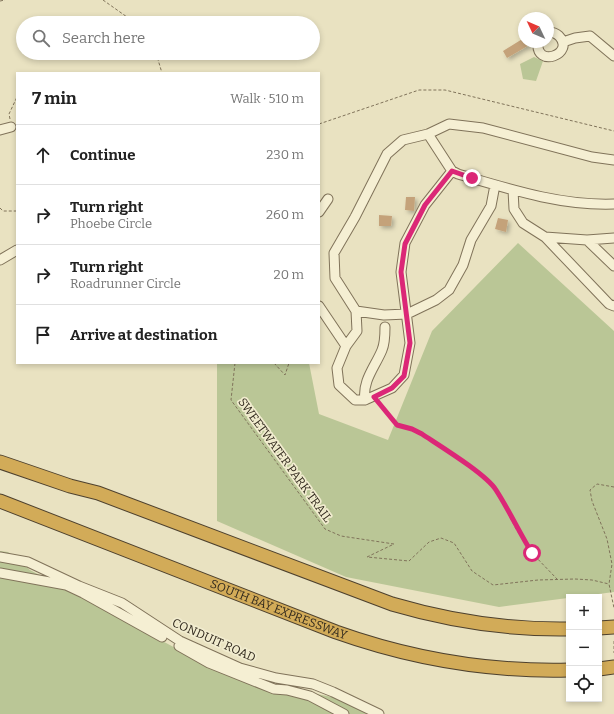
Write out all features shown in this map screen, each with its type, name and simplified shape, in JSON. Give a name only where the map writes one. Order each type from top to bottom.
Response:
[{"type":"highway","points":[[0,462],[70,486],[98,493],[399,606],[474,623],[515,628],[566,629]]},
{"type":"highway","name":"SOUTH BAY EXPRESSWAY","points":[[0,501],[336,632],[378,646],[421,657],[464,664],[508,669],[566,670]]},
{"type":"highway","points":[[602,628],[614,627]]},
{"type":"highway","points":[[602,669],[614,667]]},
{"type":"street","points":[[540,48],[541,53],[552,57],[559,54],[562,42],[558,35],[554,34]]},
{"type":"street","points":[[562,42],[590,36],[614,56]]},
{"type":"street","points":[[452,171],[425,205],[405,244],[401,272],[410,343],[404,376],[392,388],[374,397],[365,400],[355,400],[339,385],[337,368],[346,346],[357,331],[356,311],[336,278],[334,253],[355,217],[387,154],[403,140],[428,134],[449,124],[482,128],[592,157],[614,160]]},
{"type":"street","points":[[0,130],[11,127]]},
{"type":"street","points":[[428,134],[452,171],[513,190],[589,205],[614,204]]},
{"type":"street","points":[[356,311],[384,315],[407,314],[436,300],[449,290],[463,265],[471,240],[491,206],[495,185]]},
{"type":"street","points":[[513,190],[514,209],[523,223],[545,237],[609,304],[614,306]]},
{"type":"street","points":[[320,211],[328,199]]},
{"type":"street","points":[[545,237],[587,240],[614,238]]},
{"type":"street","points":[[587,240],[614,266]]},
{"type":"street","points":[[0,260],[16,251]]},
{"type":"street","points":[[320,307],[346,346]]},
{"type":"street","points":[[365,400],[363,390],[375,361],[383,349],[385,327]]},
{"type":"street","name":"CONDUIT ROAD","points":[[0,557],[28,562],[79,586],[122,603],[180,641],[240,668],[276,678],[314,684],[379,714]]},
{"type":"street","points":[[0,573],[59,584],[78,590],[209,663],[274,689],[287,690],[310,696],[344,714]]},
{"type":"path","points":[[0,2],[5,0]]},
{"type":"path","points":[[103,0],[126,16]]},
{"type":"path","points":[[158,60],[162,72]]},
{"type":"path","points":[[320,124],[419,90],[445,90],[614,131]]},
{"type":"path","points":[[11,127],[9,114],[16,99]]},
{"type":"path","points":[[0,208],[3,211],[16,211]]},
{"type":"path","name":"SWEETWATER PARK TRAIL","points":[[235,364],[231,400],[324,529],[340,536],[394,544],[367,557],[409,561],[429,542],[441,538],[454,543],[472,571],[493,585],[557,579],[592,580],[609,584]]},
{"type":"path","points":[[275,364],[285,375],[289,364]]},
{"type":"path","points":[[374,397],[397,425],[412,429],[422,434],[479,474],[496,489],[516,529],[532,553],[557,579]]},
{"type":"path","points":[[614,487],[597,484],[590,490],[592,501],[607,539],[612,564],[609,584],[614,600],[614,608]]},
{"type":"path","points":[[614,641],[614,654]]},
{"type":"green space","points":[[534,57],[543,61],[536,81],[523,79],[520,64]]},
{"type":"green space","points":[[518,243],[614,331],[614,592],[599,594],[566,594],[566,598],[499,607],[346,577],[217,521],[217,364],[309,364],[319,414],[388,440],[432,331]]},
{"type":"green space","points":[[0,551],[8,552],[30,570],[194,658],[261,683],[337,698],[368,714],[0,714]]},
{"type":"building","points":[[518,42],[518,48],[524,48],[507,58],[503,51]]},
{"type":"building","points":[[406,197],[415,197],[414,211],[405,210]]},
{"type":"building","points":[[379,215],[392,216],[391,226],[379,226]]},
{"type":"building","points":[[498,218],[508,220],[506,232],[495,229]]},
{"type":"route","points":[[472,178],[452,171],[425,205],[405,244],[401,272],[410,343],[404,376],[392,388],[374,397],[397,425],[412,429],[422,434],[479,474],[496,489],[516,529],[532,553]]}]
